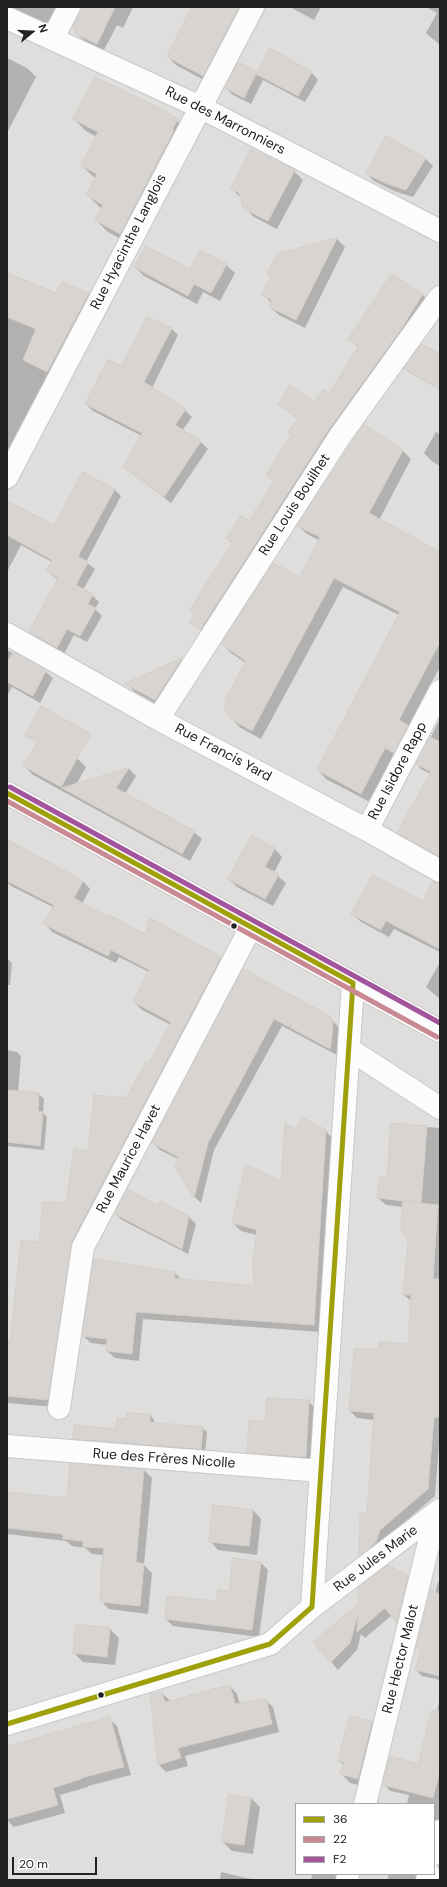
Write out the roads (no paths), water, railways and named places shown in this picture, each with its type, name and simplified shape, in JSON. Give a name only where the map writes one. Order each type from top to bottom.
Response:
[{"type":"street","points":[[53,38],[69,7]]},
{"type":"street","name":"Rue Hyacinthe Langlois","points":[[10,466],[253,7]]},
{"type":"street","name":"Rue des Marronniers","points":[[7,18],[200,107],[440,231]]},
{"type":"street","name":"Rue Louis Bouilhet","points":[[158,719],[340,436],[440,297]]},
{"type":"street","name":"Rue Francis Yard","points":[[7,634],[158,719],[367,830],[440,871]]},
{"type":"street","name":"Rue Isidore Rapp","points":[[367,830],[440,691]]},
{"type":"street","points":[[7,793],[440,1032]]},
{"type":"street","name":"Rue Maurice Havet","points":[[59,1408],[83,1247],[251,927]]},
{"type":"street","points":[[312,1607],[353,983]]},
{"type":"street","points":[[349,1049],[440,1108]]},
{"type":"street","name":"Rue des Frères Nicolle","points":[[7,1446],[321,1471]]},
{"type":"street","name":"Rue Jules Marie","points":[[7,1724],[270,1644],[312,1607],[438,1512]]},
{"type":"street","name":"Rue Hector Malot","points":[[365,1803],[438,1512]]},
{"type":"street","points":[[435,1850],[440,1831]]}]
